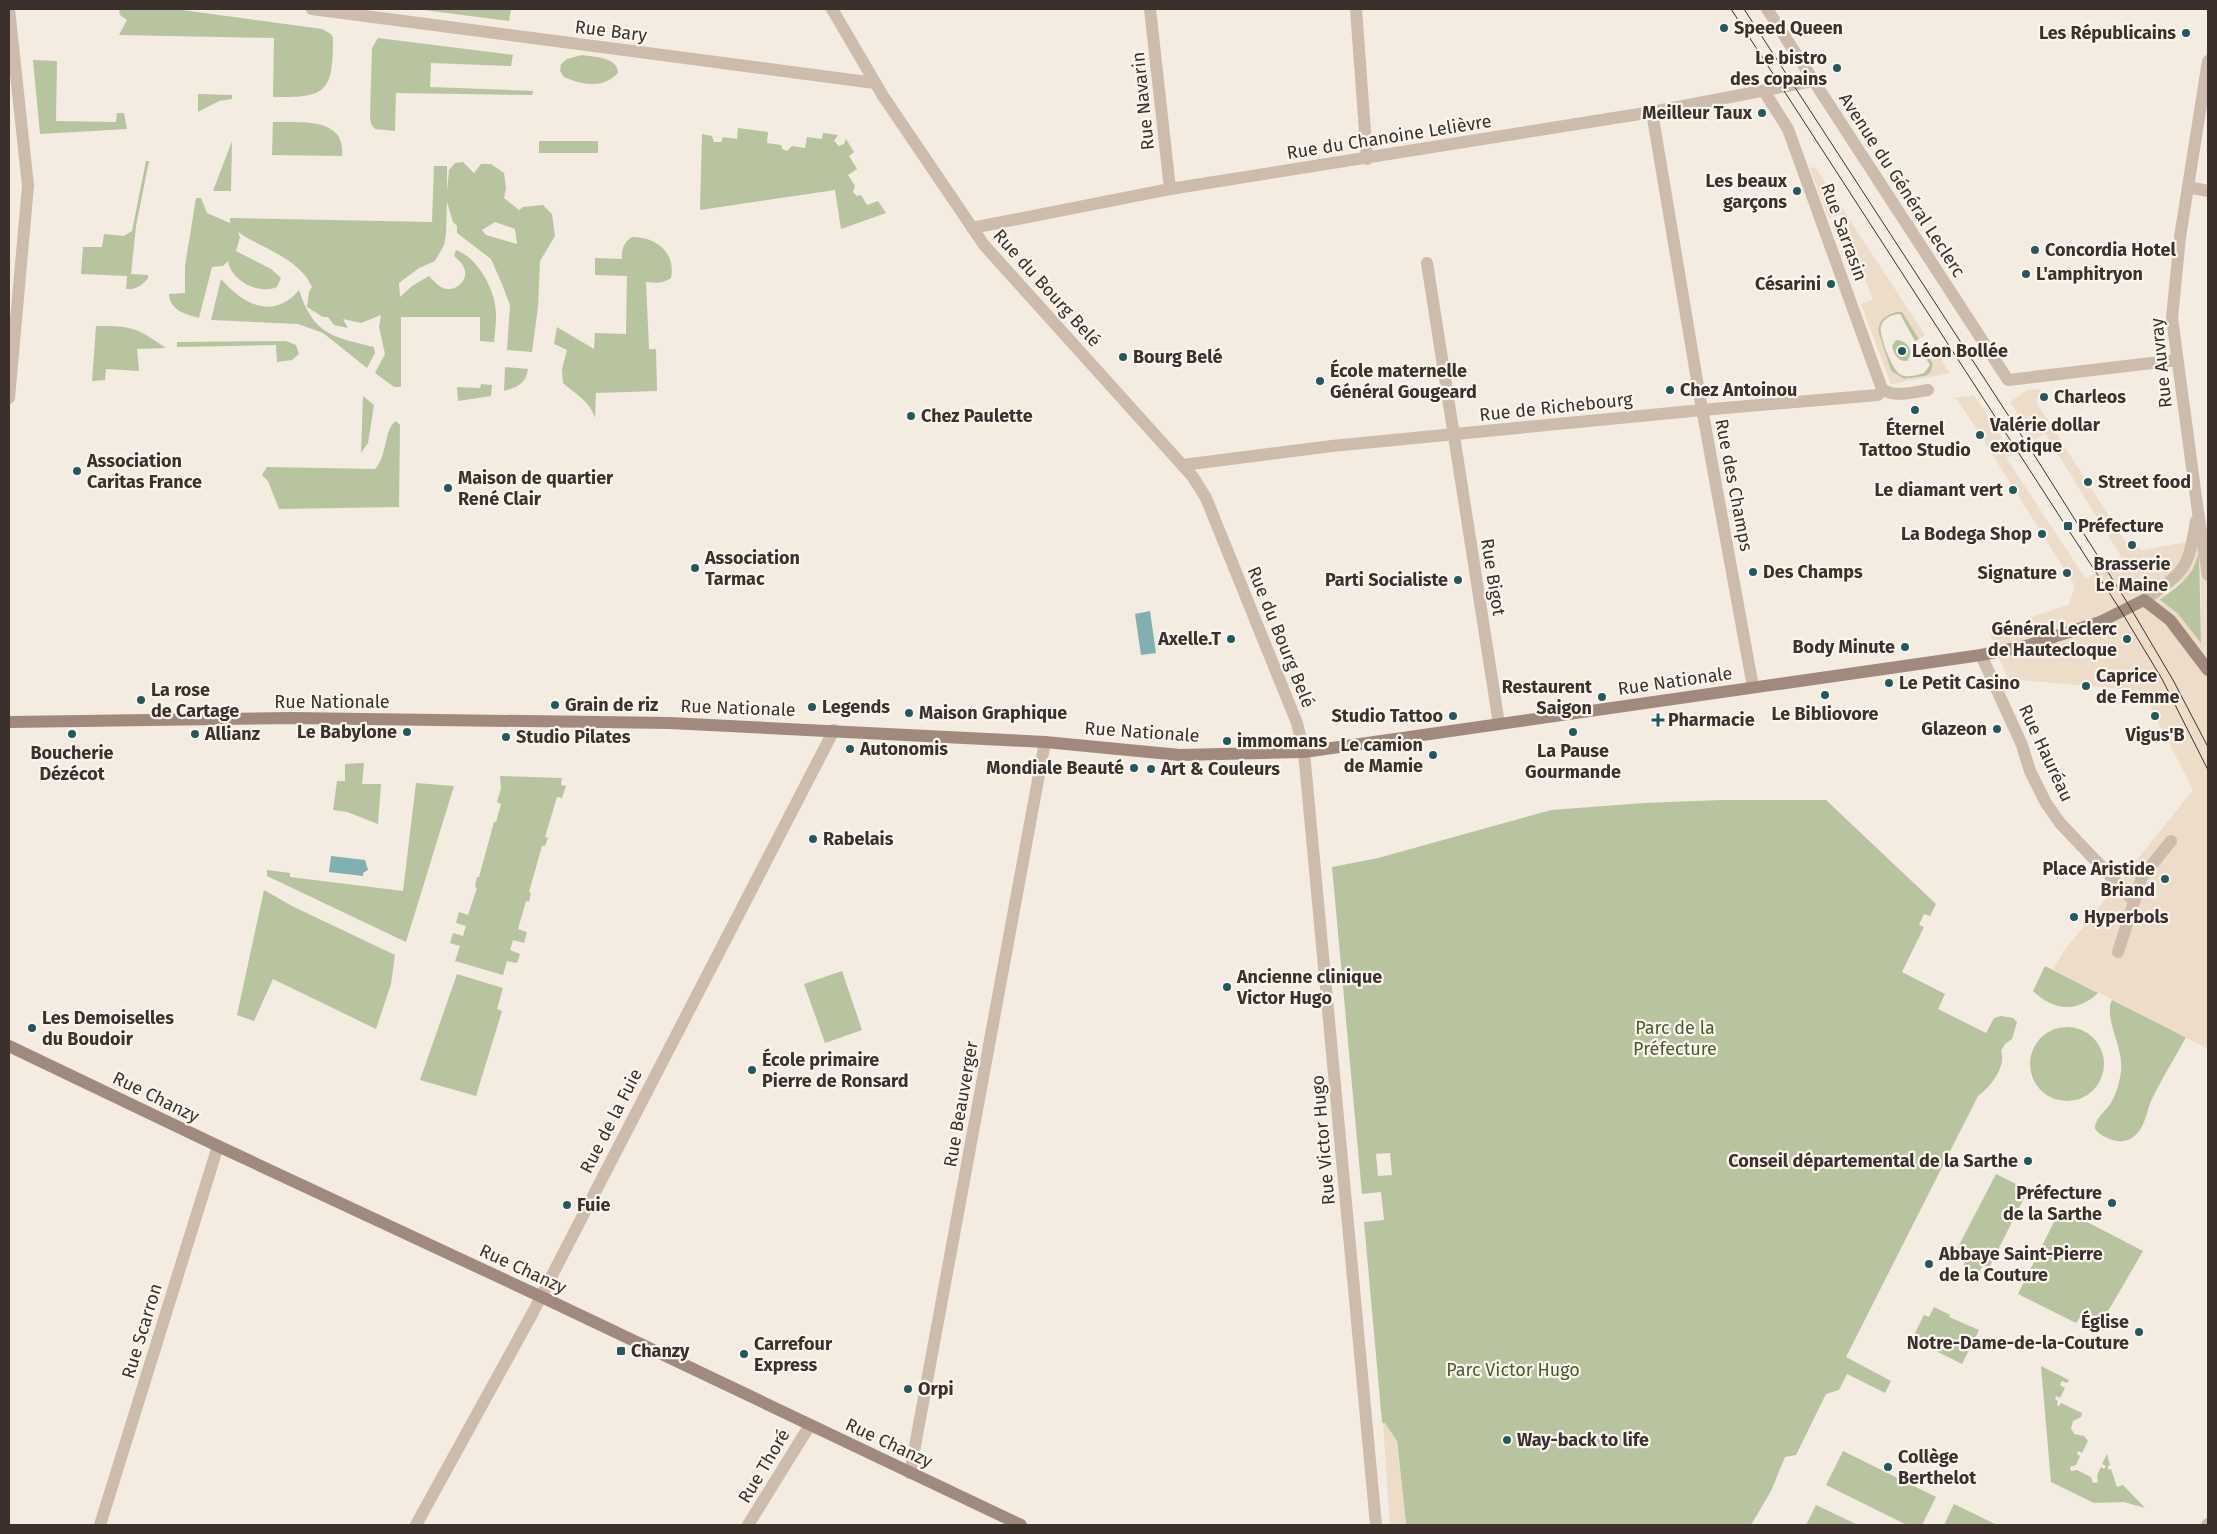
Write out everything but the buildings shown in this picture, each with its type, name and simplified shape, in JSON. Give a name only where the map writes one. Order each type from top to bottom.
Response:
[{"type":"main road","name":"Rue Nationale","points":[[9,722],[320,719],[670,723],[1045,742],[1180,755],[1304,752],[1981,655],[2026,646],[2100,622],[2144,600]]},
{"type":"main road","points":[[2144,600],[2170,620],[2208,670]]},
{"type":"main road","name":"Rue Chanzy","points":[[9,1046],[1021,1525]]},
{"type":"street","points":[[9,9],[14,116],[28,186],[9,398]]},
{"type":"street","name":"Rue Bary","points":[[312,9],[875,84]]},
{"type":"street","name":"Rue du Bourg Belé","points":[[832,9],[875,84],[984,245],[1194,477],[1206,498],[1297,723],[1304,752]]},
{"type":"street","name":"Rue Navarin","points":[[1150,9],[1170,189]]},
{"type":"street","points":[[1356,9],[1367,158]]},
{"type":"street","name":"Avenue du Général Leclerc","points":[[1767,9],[2008,380],[2177,360]]},
{"type":"street","name":"Rue Auvray","points":[[2198,540],[2198,512],[2172,318],[2188,187],[2208,61]]},
{"type":"street","name":"Rue du Chanoine Lelièvre","points":[[972,228],[1170,189],[1652,112],[1813,81]]},
{"type":"street","name":"Rue Sarrasin","points":[[1764,90],[1788,129],[1882,389]]},
{"type":"street","name":"Rue des Champs","points":[[1652,112],[1702,410],[1753,687]]},
{"type":"street","points":[[2188,187],[2208,191]]},
{"type":"street","name":"Rue Bigot","points":[[1426,263],[1499,724]]},
{"type":"street","name":"Rue de Richebourg","points":[[1183,465],[1332,446],[1878,395],[1882,389],[1897,394],[1928,390]]},
{"type":"street","points":[[2198,540],[2208,558],[2208,575]]},
{"type":"street","points":[[2144,600],[2182,571],[2198,540]]},
{"type":"street","name":"Rue Hauréau","points":[[1981,655],[2046,803],[2060,823],[2134,901]]},
{"type":"street","name":"Rue de la Fuie","points":[[416,1525],[541,1297],[834,730]]},
{"type":"street","name":"Rue Beauverger","points":[[910,1472],[1045,742]]},
{"type":"street","name":"Rue Victor Hugo","points":[[1304,752],[1376,1525]]},
{"type":"street","points":[[2118,952],[2142,877],[2171,840]]},
{"type":"street","name":"Rue Scarron","points":[[100,1525],[218,1146]]},
{"type":"street","name":"Rue Thoré","points":[[748,1525],[810,1425]]},
{"type":"green space","points":[[119,9],[175,9],[322,29],[331,34],[333,38],[333,56],[328,81],[316,93],[305,96],[273,97],[274,38],[119,35],[127,20],[120,15]]},
{"type":"green space","points":[[416,9],[511,9],[509,21]]},
{"type":"green space","points":[[378,38],[513,55],[511,66],[431,63],[430,87],[533,91],[532,95],[396,93],[395,131],[375,129],[371,124],[370,117],[372,48]]},
{"type":"green space","points":[[582,55],[599,57],[610,61],[617,68],[618,73],[606,82],[592,84],[564,77],[560,71],[561,64],[567,59]]},
{"type":"green space","points":[[33,60],[57,61],[56,121],[116,122],[117,113],[124,113],[127,129],[40,134]]},
{"type":"green space","points":[[198,94],[232,95],[232,99],[219,101],[198,112]]},
{"type":"green space","points":[[273,122],[319,124],[329,128],[337,134],[341,143],[342,156],[272,155]]},
{"type":"green space","points":[[738,128],[768,132],[767,143],[781,145],[782,149],[787,151],[792,146],[805,148],[807,137],[822,139],[823,133],[838,135],[834,141],[839,146],[844,144],[846,139],[854,152],[849,156],[857,169],[848,175],[855,186],[853,192],[857,196],[861,195],[867,205],[878,201],[886,213],[841,229],[835,190],[700,210],[702,134],[712,136],[714,142],[721,142],[723,137],[737,139]]},
{"type":"green space","points":[[232,141],[231,191],[213,191]]},
{"type":"green space","points":[[539,141],[598,141],[598,153],[539,153]]},
{"type":"green space","points":[[146,161],[149,161],[136,226],[131,274],[148,275],[148,278],[138,287],[126,289],[127,276],[81,274],[83,247],[102,247],[104,234],[124,236],[132,231]]},
{"type":"green space","points":[[463,162],[474,173],[481,164],[491,164],[504,173],[506,188],[504,198],[519,210],[523,207],[543,205],[552,214],[555,236],[540,261],[538,307],[532,352],[507,350],[510,305],[502,284],[491,259],[457,233],[457,226],[453,222],[447,202],[444,245],[435,261],[419,268],[399,283],[400,297],[412,286],[429,276],[442,288],[451,289],[458,286],[463,281],[465,271],[461,262],[454,256],[456,250],[472,260],[485,277],[489,286],[496,314],[494,342],[480,341],[480,317],[401,317],[401,387],[394,387],[375,373],[385,354],[379,327],[381,315],[361,323],[343,319],[348,328],[334,325],[328,317],[323,317],[307,307],[309,292],[312,287],[298,269],[280,255],[238,232],[240,237],[236,251],[271,269],[281,278],[277,287],[270,289],[254,288],[234,275],[228,261],[223,266],[212,267],[199,318],[180,311],[170,300],[169,294],[185,293],[185,266],[196,198],[201,198],[207,213],[230,223],[230,218],[432,222],[434,166],[447,166],[447,191],[449,170],[455,163]],"holes":[[[495,222],[515,229],[517,244],[486,235],[482,230]]]},
{"type":"green space","points":[[632,237],[657,243],[663,248],[671,261],[671,278],[662,282],[646,282],[649,349],[656,349],[657,391],[596,393],[595,418],[586,402],[563,383],[562,369],[567,350],[554,344],[557,327],[594,349],[595,333],[626,334],[627,276],[595,275],[595,258],[622,259],[624,246]]},
{"type":"green space","points":[[221,279],[239,296],[258,306],[269,307],[279,305],[299,290],[305,305],[318,325],[336,336],[374,347],[375,353],[367,368],[323,333],[298,324],[211,320]]},
{"type":"green space","points":[[1896,312],[1903,312],[1919,339],[1915,341],[1900,314],[1886,319],[1882,323],[1881,330],[1890,360],[1901,375],[1910,376],[1924,373],[1930,365],[1921,350],[1924,349],[1933,364],[1932,371],[1926,376],[1904,379],[1891,371],[1879,337],[1878,325],[1885,316]]},
{"type":"green space","points":[[96,326],[118,326],[133,329],[166,348],[137,349],[139,371],[106,369],[105,380],[92,381]]},
{"type":"green space","points":[[1896,340],[1904,342],[1909,347],[1910,354],[1907,361],[1899,359],[1895,355],[1892,346]]},
{"type":"green space","points":[[286,341],[296,345],[299,354],[292,360],[277,362],[276,345],[177,347],[177,342]]},
{"type":"green space","points":[[505,367],[528,369],[525,378],[520,384],[504,391]]},
{"type":"green space","points":[[481,384],[492,385],[491,396],[458,401],[457,387],[480,388]]},
{"type":"green space","points":[[363,396],[374,405],[368,443],[361,453]]},
{"type":"green space","points":[[396,421],[400,425],[399,507],[279,509],[268,481],[262,475],[267,467],[375,469],[382,457],[389,429]]},
{"type":"green space","points":[[2199,551],[2201,644],[2178,614],[2159,600],[2184,580],[2192,568]]},
{"type":"green space","points":[[364,763],[362,784],[381,784],[378,824],[347,812],[333,810],[337,781],[345,781],[345,764]]},
{"type":"green space","points":[[500,776],[562,778],[561,785],[566,786],[562,798],[557,797],[545,837],[548,838],[545,846],[542,846],[529,892],[531,893],[529,902],[526,901],[518,929],[527,932],[524,943],[513,940],[510,950],[520,954],[517,963],[507,961],[503,975],[455,961],[460,946],[450,943],[453,933],[463,936],[466,926],[456,923],[459,912],[468,915],[477,888],[475,887],[477,877],[479,877],[494,822],[496,822],[501,804],[497,802],[501,788]]},
{"type":"green space","points":[[416,783],[454,786],[406,942],[267,876],[267,870],[290,873],[290,877],[403,891]]},
{"type":"green space","name":"Parc de la Préfecture","points":[[1721,800],[1826,800],[1936,904],[1930,916],[1924,914],[1919,925],[1924,927],[1902,972],[1945,994],[1938,1009],[1986,1033],[1994,1018],[2001,1016],[2013,1018],[2017,1022],[2012,1039],[2005,1044],[2001,1051],[2002,1063],[2000,1070],[1988,1088],[1978,1096],[1846,1357],[1891,1381],[1885,1393],[1847,1374],[1839,1390],[1826,1394],[1796,1455],[1785,1457],[1771,1491],[1751,1525],[1406,1525],[1397,1441],[1382,1422],[1364,1222],[1384,1220],[1381,1192],[1362,1194],[1332,867],[1378,858],[1551,810],[1644,803]],"holes":[[[1390,1153],[1392,1175],[1378,1176],[1376,1154]]]},
{"type":"green space","points":[[264,890],[292,906],[395,955],[391,984],[376,1029],[273,979],[254,1021],[237,1015]]},
{"type":"green space","points":[[2045,966],[2098,993],[2082,1004],[2074,1006],[2057,1006],[2049,1003],[2033,991]]},
{"type":"green space","points":[[842,971],[862,1030],[825,1043],[804,984]]},
{"type":"green space","points":[[457,974],[503,988],[497,1009],[502,1011],[476,1096],[420,1080]]},
{"type":"green space","points":[[2112,1000],[2186,1037],[2152,1099],[2140,1130],[2129,1140],[2124,1141],[2113,1140],[2103,1136],[2095,1129],[2097,1121],[2114,1097],[2121,1071],[2120,1052],[2110,1015]]},
{"type":"green space","points":[[2060,1027],[2074,1027],[2088,1033],[2098,1043],[2104,1057],[2102,1078],[2088,1095],[2074,1101],[2060,1101],[2046,1095],[2036,1085],[2030,1071],[2030,1057],[2036,1043],[2046,1033]]},
{"type":"green space","points":[[1996,1174],[2028,1190],[1989,1268],[1983,1265],[1977,1276],[1963,1267],[1965,1262],[1961,1252],[1957,1249]]},
{"type":"green space","points":[[2062,1209],[2143,1251],[2103,1320],[2088,1314],[2081,1316],[2076,1323],[2018,1294]]},
{"type":"green space","points":[[1934,1307],[1950,1315],[1949,1317],[1979,1330],[1962,1364],[1912,1339],[1924,1315],[1929,1317]]},
{"type":"green space","points":[[2041,1366],[2069,1380],[2067,1383],[2062,1381],[2060,1385],[2065,1388],[2060,1398],[2056,1396],[2057,1405],[2059,1406],[2061,1403],[2082,1413],[2081,1417],[2073,1421],[2071,1428],[2074,1434],[2084,1436],[2088,1441],[2082,1453],[2078,1451],[2077,1454],[2080,1456],[2076,1465],[2070,1467],[2071,1471],[2077,1470],[2091,1477],[2093,1483],[2098,1482],[2097,1475],[2101,1467],[2104,1469],[2106,1466],[2102,1464],[2107,1454],[2110,1465],[2108,1470],[2111,1469],[2117,1487],[2123,1485],[2145,1508],[2124,1502],[2094,1503],[2051,1482]]},
{"type":"green space","points":[[1843,1451],[1936,1497],[1922,1525],[1907,1525],[1826,1485]]},
{"type":"green space","points":[[1954,1504],[1997,1525],[1944,1525]]},
{"type":"green space","points":[[1816,1505],[1858,1525],[1806,1525]]},
{"type":"shaded area","points":[[1815,167],[1925,335],[1919,339],[1902,312],[1893,312],[1881,320],[1878,330],[1891,371],[1904,379],[1930,374],[1933,364],[1924,349],[1932,344],[1950,373],[1891,384],[1861,304],[1873,300],[1841,214],[1829,218],[1810,169]]},
{"type":"shaded area","points":[[2041,389],[2036,402],[2125,541],[2143,550],[2203,539],[2208,558],[2208,1049],[2053,969],[2064,951],[2193,790],[2144,691],[2008,679],[1989,632],[2031,624],[2030,617],[2069,605],[2075,586],[1958,400],[1953,398],[1974,395],[2013,454],[2006,458],[2086,579],[2122,558],[2045,433],[2034,440],[2010,402],[2028,390]],"holes":[[[2199,553],[2201,643],[2178,614],[2159,599],[2187,577],[2193,569]]]},
{"type":"shaded area","points":[[1383,1423],[1385,1423],[1397,1441],[1406,1525],[1390,1525]]},
{"type":"water","points":[[1150,611],[1156,653],[1141,655],[1135,614]]},
{"type":"water","points":[[331,856],[365,860],[368,870],[363,873],[363,876],[329,872]]},
{"type":"tram line","points":[[1731,9],[2121,611],[2162,679],[2208,770]]},
{"type":"tram line","points":[[1744,9],[2038,461],[2130,607],[2173,680],[2208,747]]},
{"type":"place","name":"Speed Queen","points":[[1724,28]]},
{"type":"place","name":"Les Républicains","points":[[2186,33]]},
{"type":"place","name":"Le bistro des copains","points":[[1837,68]]},
{"type":"place","name":"Meilleur Taux","points":[[1762,113]]},
{"type":"place","name":"Les beaux garçons","points":[[1797,191]]},
{"type":"place","name":"Concordia Hotel","points":[[2035,250]]},
{"type":"place","name":"L'amphitryon","points":[[2026,274]]},
{"type":"place","name":"Césarini","points":[[1831,284]]},
{"type":"place","name":"Léon Bollée","points":[[1902,351]]},
{"type":"place","name":"Bourg Belé","points":[[1123,357]]},
{"type":"place","name":"École maternelle Général Gougeard","points":[[1320,381]]},
{"type":"place","name":"Chez Antoinou","points":[[1670,390]]},
{"type":"place","name":"Charleos","points":[[2044,397]]},
{"type":"place","name":"Éternel Tattoo Studio","points":[[1915,410]]},
{"type":"place","name":"Chez Paulette","points":[[911,416]]},
{"type":"place","name":"Valérie dollar exotique","points":[[1980,435]]},
{"type":"place","name":"Association Caritas France","points":[[77,471]]},
{"type":"place","name":"Street food","points":[[2088,482]]},
{"type":"place","name":"Maison de quartier René Clair","points":[[448,488]]},
{"type":"place","name":"Le diamant vert","points":[[2013,490]]},
{"type":"place","name":"Préfecture","points":[[2068,526]]},
{"type":"place","name":"La Bodega Shop","points":[[2042,534]]},
{"type":"place","name":"Brasserie Le Maine","points":[[2132,545]]},
{"type":"place","name":"Association Tarmac","points":[[695,568]]},
{"type":"place","name":"Des Champs","points":[[1753,572]]},
{"type":"place","name":"Signature","points":[[2067,573]]},
{"type":"place","name":"Parti Socialiste","points":[[1458,580]]},
{"type":"place","name":"Axelle.T","points":[[1231,639]]},
{"type":"place","name":"Général Leclerc de Hautecloque","points":[[2127,639]]},
{"type":"place","name":"Body Minute","points":[[1905,647]]},
{"type":"place","name":"Le Petit Casino","points":[[1889,683]]},
{"type":"place","name":"Caprice de Femme","points":[[2086,686]]},
{"type":"place","name":"Le Bibliovore","points":[[1825,695]]},
{"type":"place","name":"Restaurent Saigon","points":[[1602,697]]},
{"type":"place","name":"La rose de Cartage","points":[[141,700]]},
{"type":"place","name":"Grain de riz","points":[[555,705]]},
{"type":"place","name":"Legends","points":[[812,707]]},
{"type":"place","name":"Maison Graphique","points":[[909,713]]},
{"type":"place","name":"Studio Tattoo","points":[[1453,716]]},
{"type":"place","name":"Vigus'B","points":[[2155,716]]},
{"type":"place","name":"Pharmacie","points":[[1658,720]]},
{"type":"place","name":"Glazeon","points":[[1997,729]]},
{"type":"place","name":"Le Babylone","points":[[407,732]]},
{"type":"place","name":"La Pause Gourmande","points":[[1573,732]]},
{"type":"place","name":"Boucherie Dézécot","points":[[72,734]]},
{"type":"place","name":"Allianz","points":[[195,734]]},
{"type":"place","name":"Studio Pilates","points":[[506,737]]},
{"type":"place","name":"immomans","points":[[1227,741]]},
{"type":"place","name":"Autonomis","points":[[850,749]]},
{"type":"place","name":"Le camion de Mamie","points":[[1433,755]]},
{"type":"place","name":"Mondiale Beauté","points":[[1134,768]]},
{"type":"place","name":"Art & Couleurs","points":[[1151,769]]},
{"type":"place","name":"Rabelais","points":[[813,839]]},
{"type":"place","name":"Place Aristide Briand","points":[[2165,879]]},
{"type":"place","name":"Hyperbols","points":[[2074,917]]},
{"type":"place","name":"Ancienne clinique Victor Hugo","points":[[1227,987]]},
{"type":"place","name":"Les Demoiselles du Boudoir","points":[[32,1028]]},
{"type":"place","name":"École primaire Pierre de Ronsard","points":[[752,1070]]},
{"type":"place","name":"Conseil départemental de la Sarthe","points":[[2028,1161]]},
{"type":"place","name":"Préfecture de la Sarthe","points":[[2112,1203]]},
{"type":"place","name":"Fuie","points":[[567,1205]]},
{"type":"place","name":"Abbaye Saint-Pierre de la Couture","points":[[1929,1264]]},
{"type":"place","name":"Église Notre-Dame-de-la-Couture","points":[[2139,1332]]},
{"type":"place","name":"Chanzy","points":[[621,1351]]},
{"type":"place","name":"Carrefour Express","points":[[744,1354]]},
{"type":"place","name":"Orpi","points":[[908,1389]]},
{"type":"place","name":"Way-back to life","points":[[1507,1440]]},
{"type":"place","name":"Collège Berthelot","points":[[1888,1467]]},
{"type":"park label","name":"Parc Victor Hugo","points":[[1513,1370]]}]
